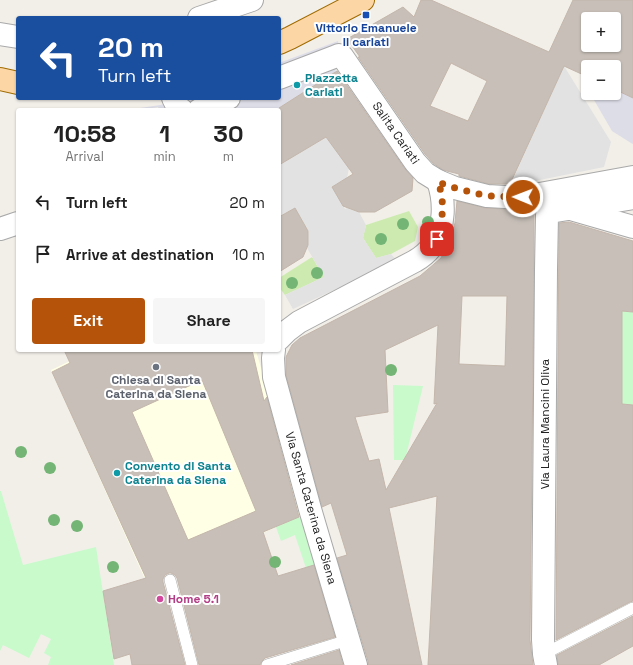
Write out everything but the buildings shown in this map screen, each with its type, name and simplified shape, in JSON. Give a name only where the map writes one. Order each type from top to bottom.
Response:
[{"type":"main road","points":[[281,42],[363,0]]},
{"type":"main road","points":[[0,79],[16,83]]},
{"type":"street","points":[[205,16],[252,0]]},
{"type":"street","points":[[0,34],[16,37]]},
{"type":"street","name":"Salita Cariati","points":[[281,77],[340,55],[425,174],[438,182],[455,188],[487,196],[523,197],[633,177]]},
{"type":"street","points":[[204,108],[224,100]]},
{"type":"street","points":[[281,337],[299,322],[424,255],[437,239],[442,218],[443,206],[438,182]]},
{"type":"street","points":[[567,208],[633,198]]},
{"type":"street","points":[[567,208],[633,227]]},
{"type":"street","name":"Via Laura Mancini Oliva","points":[[545,659],[543,640],[547,215],[550,212],[567,208]]},
{"type":"street","points":[[0,229],[16,224]]},
{"type":"street","name":"Via Santa Caterina da Siena","points":[[274,352],[274,377],[310,509],[356,665]]},
{"type":"lane","points":[[170,580],[192,665]]},
{"type":"lane","points":[[545,659],[633,608]]},
{"type":"lane","points":[[267,665],[348,640]]},
{"type":"shaded area","name":"Piazzetta Cariati","points":[[338,41],[340,55],[335,72],[279,108],[140,108],[179,100],[281,100],[281,62]]},
{"type":"shaded area","points":[[564,66],[581,93],[581,100],[585,100],[611,142],[604,167],[510,186]]},
{"type":"shaded area","points":[[621,92],[633,98],[633,144],[612,131],[594,100],[621,100]]},
{"type":"shaded area","points":[[326,137],[349,168],[347,178],[332,187],[345,209],[351,206],[359,212],[366,225],[363,238],[376,258],[391,254],[397,261],[293,309],[285,295],[324,277],[307,248],[305,235],[309,232],[295,208],[281,216],[281,164]]},
{"type":"shaded area","points":[[89,352],[121,352],[235,360],[256,352],[305,514],[178,571],[144,577],[51,370]]},
{"type":"green space","points":[[409,211],[418,227],[415,241],[391,254],[376,258],[363,238],[366,225]]},
{"type":"green space","points":[[312,257],[324,277],[285,295],[281,290],[281,277]]},
{"type":"green space","points":[[622,311],[633,312],[633,405],[622,404]]},
{"type":"green space","points":[[393,385],[423,386],[405,460],[394,460]]},
{"type":"green space","points":[[0,491],[23,565],[96,547],[114,665],[48,665],[51,657],[44,653],[51,639],[41,634],[29,658],[3,645],[0,651]]},
{"type":"green space","points":[[303,515],[316,564],[306,568],[295,535],[281,541],[276,527]]},
{"type":"place","name":"Vittorio Emanuele II cariati","points":[[366,15]]},
{"type":"place","name":"Piazzetta Cariati","points":[[297,85]]},
{"type":"place","name":"Chiesa di Santa Caterina da Siena","points":[[156,367]]},
{"type":"place","name":"Convento di Santa Caterina da Siena","points":[[117,473]]},
{"type":"place","name":"Home 5.1","points":[[160,599]]},
{"type":"route","points":[[437,239],[440,230],[443,206],[441,189],[438,182],[487,196],[523,197]]}]
